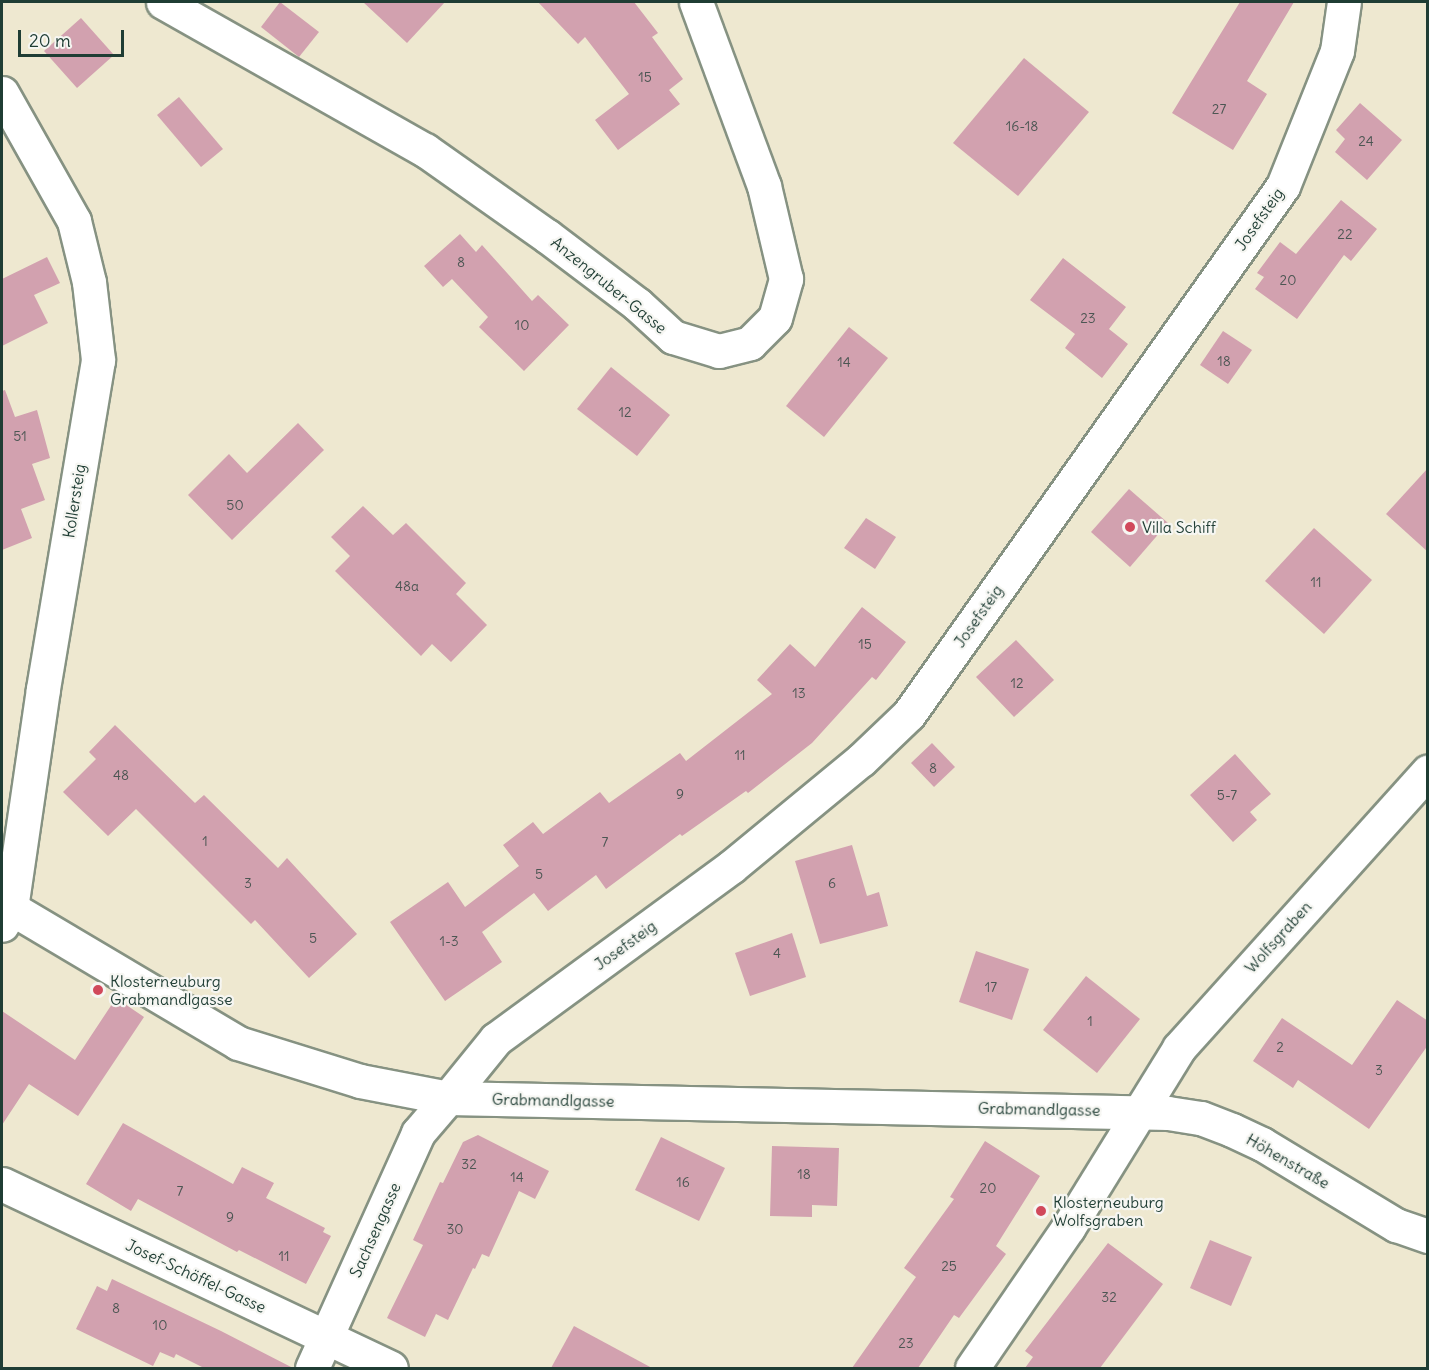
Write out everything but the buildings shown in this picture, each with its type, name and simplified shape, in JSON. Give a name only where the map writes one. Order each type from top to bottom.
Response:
[{"type":"street","name":"Anzengruber-Gasse","points":[[163,2],[425,150],[547,236],[637,304],[673,337],[719,351],[750,343],[775,318],[786,279],[764,186],[696,2]]},
{"type":"street","name":"Josefsteig","points":[[448,1098],[496,1039],[731,867],[861,760],[909,714],[1283,186],[1337,51],[1344,2]]},
{"type":"street","name":"Kollersteig","points":[[2,93],[74,221],[89,282],[98,360],[6,917]]},
{"type":"street","name":"Wolfsgraben","points":[[972,1368],[1068,1228],[1179,1048],[1428,771]]},
{"type":"street","name":"Grabmandlgasse","points":[[6,917],[238,1043],[360,1081],[448,1098],[1139,1111]]},
{"type":"street","name":"Sachsengasse","points":[[312,1368],[418,1132],[448,1098]]},
{"type":"street","name":"Höhenstraße","points":[[1139,1111],[1200,1118],[1232,1130],[1262,1144],[1396,1225],[1428,1236]]},
{"type":"street","name":"Josef-Schöffel-Gasse","points":[[2,1184],[391,1368]]},
{"type":"place","name":"Villa Schiff","points":[[1130,527]]},
{"type":"place","name":"Klosterneuburg Grabmandlgasse","points":[[98,990]]},
{"type":"place","name":"Klosterneuburg Wolfsgraben","points":[[1041,1211]]}]
